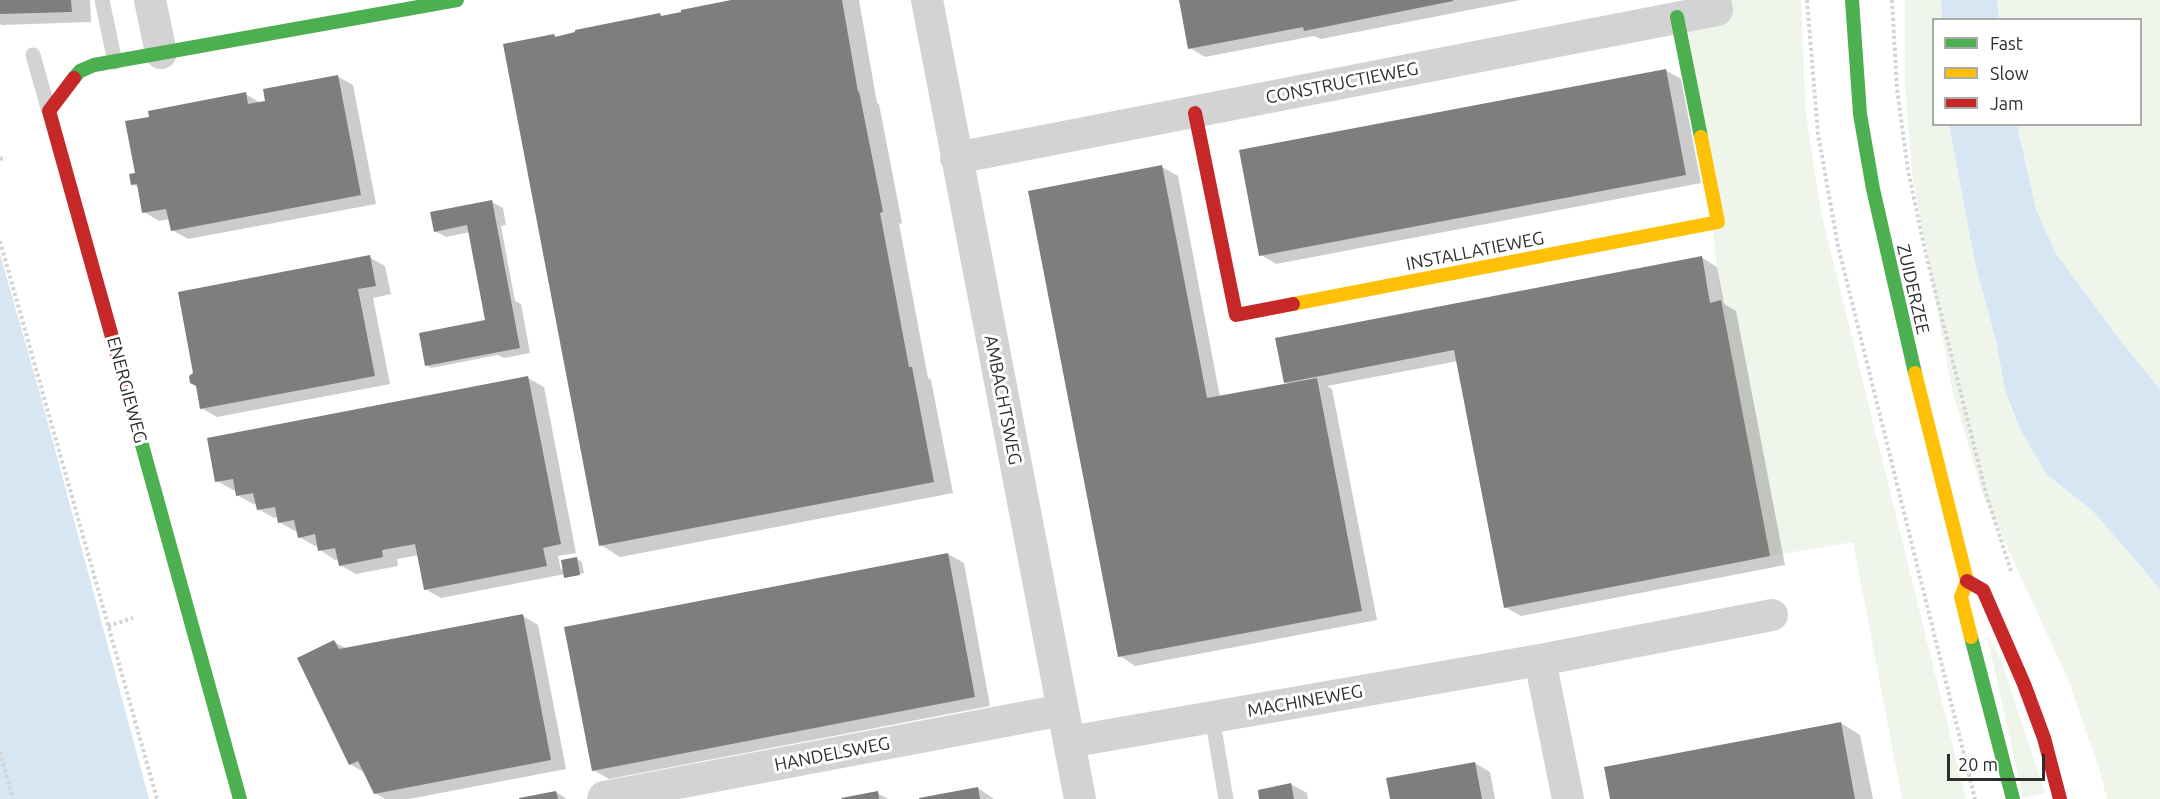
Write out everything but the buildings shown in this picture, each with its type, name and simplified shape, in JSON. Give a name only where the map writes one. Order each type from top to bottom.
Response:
[{"type":"street","points":[[150,0],[161,53]]},
{"type":"street","points":[[49,111],[80,71],[94,65],[457,0]]},
{"type":"street","name":"AMBACHTSWEG","points":[[927,0],[1080,799]]},
{"type":"street","name":"CONSTRUCTIEWEG","points":[[956,158],[1717,10],[1715,0]]},
{"type":"street","name":"ZUIDERZEE","points":[[1852,0],[1860,114],[1873,189],[1925,415],[1967,581],[1961,597],[2013,799]]},
{"type":"street","name":"INSTALLATIEWEG","points":[[1194,112],[1236,315],[1718,222],[1677,17]]},
{"type":"street","name":"ENERGIEWEG","points":[[49,111],[240,799]]},
{"type":"street","points":[[1967,581],[1983,590],[2024,684],[2044,738],[2060,799]]},
{"type":"street","name":"MACHINEWEG","points":[[1069,742],[1540,660],[1772,615]]},
{"type":"street","points":[[1540,660],[1568,799]]},
{"type":"street","name":"HANDELSWEG","points":[[603,799],[1063,710]]},
{"type":"lane","points":[[102,0],[115,62]]},
{"type":"lane","points":[[33,55],[49,111]]},
{"type":"lane","points":[[1212,717],[1226,799]]},
{"type":"path","points":[[1807,0],[1818,134],[1832,214],[1857,327],[1975,799]]},
{"type":"path","points":[[1892,0],[1897,89],[1908,170],[1926,255],[1984,486],[2015,581]]},
{"type":"path","points":[[0,159],[6,158]]},
{"type":"path","points":[[0,241],[157,799]]},
{"type":"path","points":[[108,626],[133,618]]},
{"type":"path","points":[[0,752],[13,799]]},
{"type":"shaded area","points":[[1720,0],[1801,0],[1806,114],[1821,212],[1966,799],[1902,799],[1853,542],[1770,556],[1721,300],[1687,16]]},
{"type":"shaded area","points":[[1905,0],[1941,0],[1942,18],[1932,18],[1932,126],[1949,126],[1975,263],[1996,341],[2005,390],[2047,475],[2092,510],[2160,589],[2160,799],[2107,799],[2070,684],[1982,492],[1952,389],[1912,173],[1905,85]]},
{"type":"shaded area","points":[[1997,0],[2160,0],[2160,389],[2122,343],[2055,252],[2036,209],[2017,126],[2142,126],[2142,18],[1999,18]]},
{"type":"shaded area","points":[[1986,632],[2001,660],[2045,793],[2023,798]]},
{"type":"water","points":[[1941,0],[1997,0],[1999,18],[1942,18]]},
{"type":"water","points":[[1949,126],[2017,126],[2036,209],[2055,252],[2122,343],[2160,389],[2160,589],[2092,510],[2047,475],[2020,429],[2005,390],[1996,341],[1975,263]]},
{"type":"water","points":[[0,254],[42,401],[149,799],[0,799]]},
{"type":"traffic: fast","points":[[74,78],[80,71],[94,65],[457,0]]},
{"type":"traffic: fast","points":[[1852,0],[1860,114],[1873,189],[1915,373]]},
{"type":"traffic: fast","points":[[1677,17],[1701,137]]},
{"type":"traffic: fast","points":[[129,398],[240,799]]},
{"type":"traffic: fast","points":[[1971,637],[2013,799]]},
{"type":"traffic: slow","points":[[1293,304],[1718,222],[1701,137]]},
{"type":"traffic: slow","points":[[1915,373],[1967,581],[1961,597],[1971,637]]},
{"type":"traffic: jam","points":[[74,78],[49,111],[129,398]]},
{"type":"traffic: jam","points":[[1195,113],[1236,315],[1293,304]]},
{"type":"traffic: jam","points":[[1967,581],[1983,590],[2024,684],[2044,738],[2060,799]]}]
